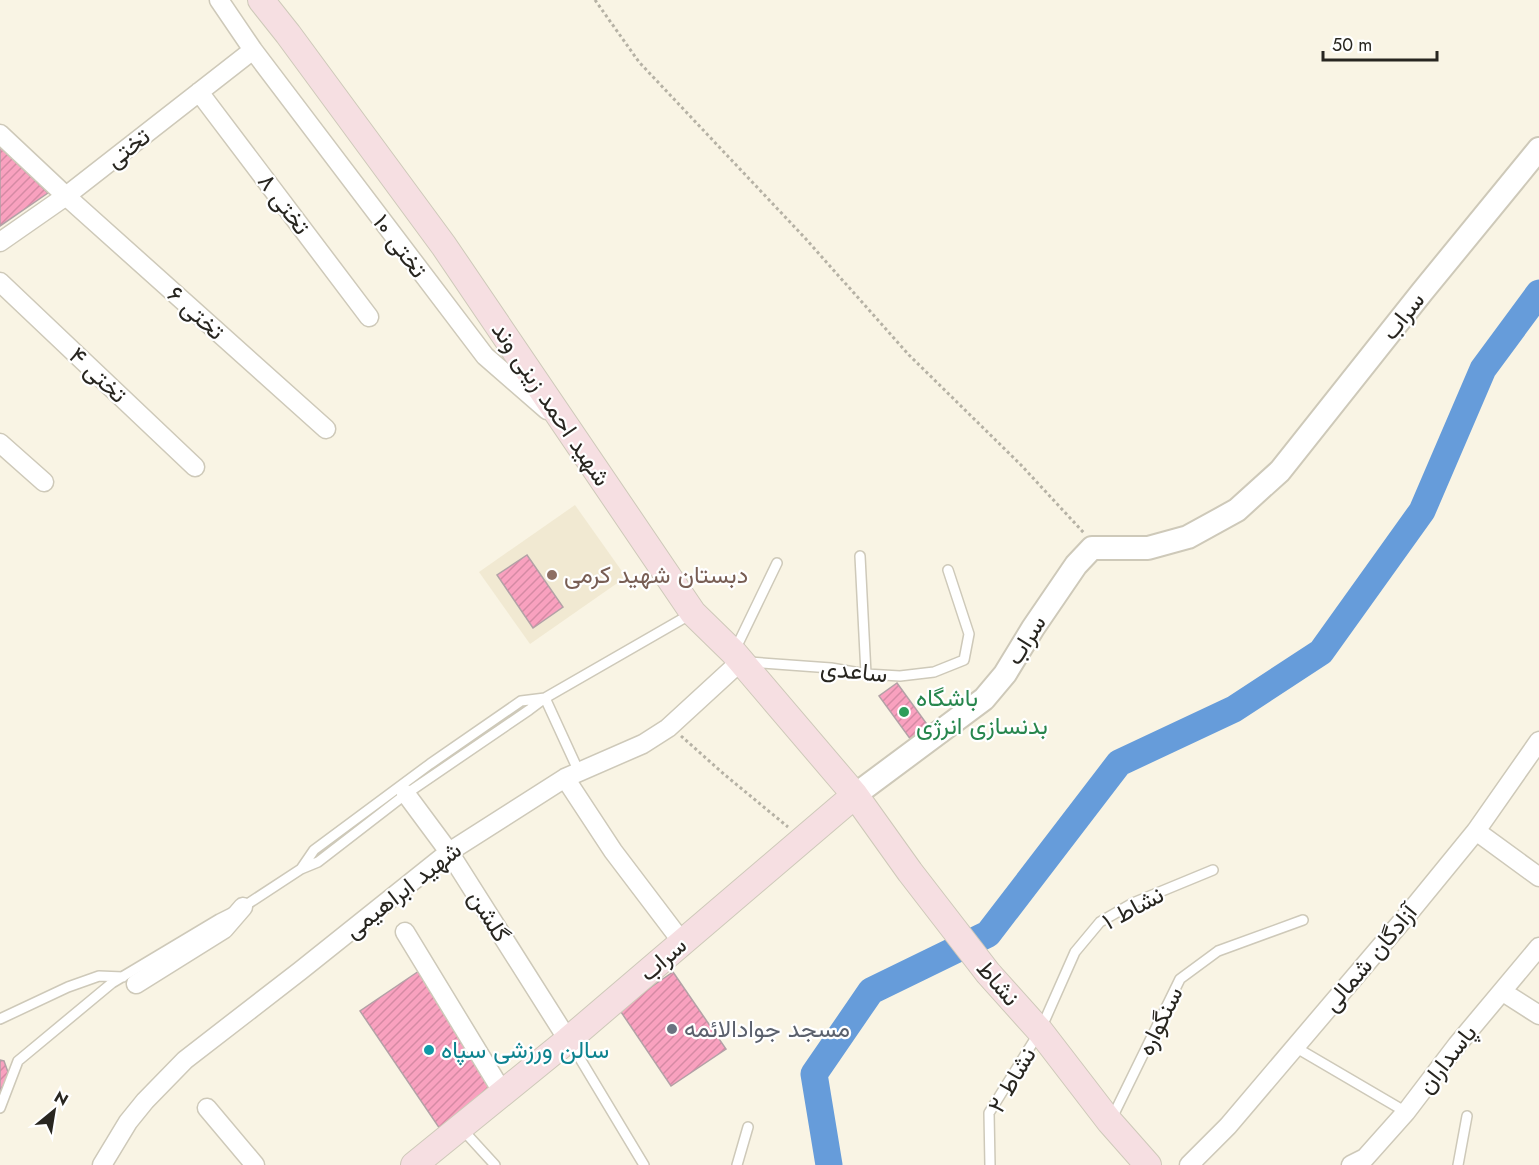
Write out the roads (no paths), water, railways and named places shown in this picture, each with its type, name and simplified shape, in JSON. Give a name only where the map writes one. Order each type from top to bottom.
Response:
[{"type":"main road","name":"شهید احمد زینی وند","points":[[261,0],[444,246],[693,613],[737,657],[855,795]]},
{"type":"main road","name":"سراب","points":[[414,1165],[568,1040],[855,795]]},
{"type":"main road","name":"نشاط","points":[[855,795],[988,973],[1040,1031],[1110,1122],[1148,1165]]},
{"type":"street","name":"تختی ۱۰","points":[[219,0],[253,50],[485,356],[564,425]]},
{"type":"street","name":"تختی","points":[[0,243],[66,196],[253,50]]},
{"type":"street","name":"تختی ۸","points":[[200,92],[369,317]]},
{"type":"street","name":"تختی ۶","points":[[0,134],[326,429]]},
{"type":"street","name":"سراب","points":[[855,795],[984,699],[1005,674],[1076,565],[1092,548],[1148,548],[1188,537],[1237,510],[1272,479],[1539,149]]},
{"type":"street","name":"تختی ۴","points":[[0,282],[195,467]]},
{"type":"street","points":[[0,443],[45,482]]},
{"type":"street","name":"شهید ابراهیمی","points":[[102,1165],[128,1122],[185,1060],[449,852],[572,775],[643,744],[671,726],[737,657]]},
{"type":"street","name":"آزادگان شمالی","points":[[1188,1165],[1228,1126],[1476,831],[1539,741]]},
{"type":"street","points":[[572,775],[613,851],[682,942]]},
{"type":"street","name":"گلشن","points":[[406,794],[449,852],[568,1040]]},
{"type":"street","points":[[1476,831],[1539,877]]},
{"type":"street","points":[[129,980],[224,929],[243,907]]},
{"type":"street","points":[[405,932],[503,1093]]},
{"type":"street","name":"پاسداران","points":[[1351,1165],[1365,1158],[1406,1112],[1457,1045],[1539,947]]},
{"type":"street","points":[[1503,992],[1539,1016]]},
{"type":"street","points":[[207,1108],[255,1165]]},
{"type":"lane","points":[[860,556],[866,674]]},
{"type":"lane","points":[[737,657],[777,563]]},
{"type":"lane","name":"ساعدی","points":[[737,657],[866,674],[900,676],[933,672],[964,660],[969,634],[948,570]]},
{"type":"lane","points":[[243,907],[301,869],[318,862],[406,794],[545,698],[693,613]]},
{"type":"lane","points":[[545,698],[572,775]]},
{"type":"lane","points":[[301,869],[314,850],[430,764],[521,701],[545,698]]},
{"type":"lane","name":"نشاط ۱","points":[[1040,1031],[1076,952],[1100,922],[1133,903],[1213,870]]},
{"type":"lane","name":"سنگواره","points":[[1110,1122],[1180,979],[1218,951],[1303,920]]},
{"type":"lane","points":[[0,1019],[68,987],[99,976],[129,980]]},
{"type":"lane","points":[[8,1069],[112,983],[129,980]]},
{"type":"lane","name":"نشاط ۲","points":[[990,1165],[989,1113],[1040,1031]]},
{"type":"lane","points":[[568,1040],[644,1165]]},
{"type":"lane","points":[[1295,1047],[1406,1112]]},
{"type":"lane","points":[[0,1108],[18,1061]]},
{"type":"lane","points":[[1458,1165],[1467,1116]]},
{"type":"lane","points":[[460,1127],[495,1165]]},
{"type":"lane","points":[[737,1165],[748,1127]]},
{"type":"waterway","points":[[829,1165],[814,1074],[871,991],[988,934],[1119,763],[1234,709],[1321,652],[1422,511],[1483,369],[1539,293]]},
{"type":"place","name":"دبستان شهید کرمی","points":[[552,575]]},
{"type":"place","name":"باشگاه بدنسازی انرژی","points":[[904,712]]},
{"type":"place","name":"مسجد جوادالائمه","points":[[672,1029]]},
{"type":"place","name":"سالن ورزشی سپاه","points":[[429,1050]]}]
